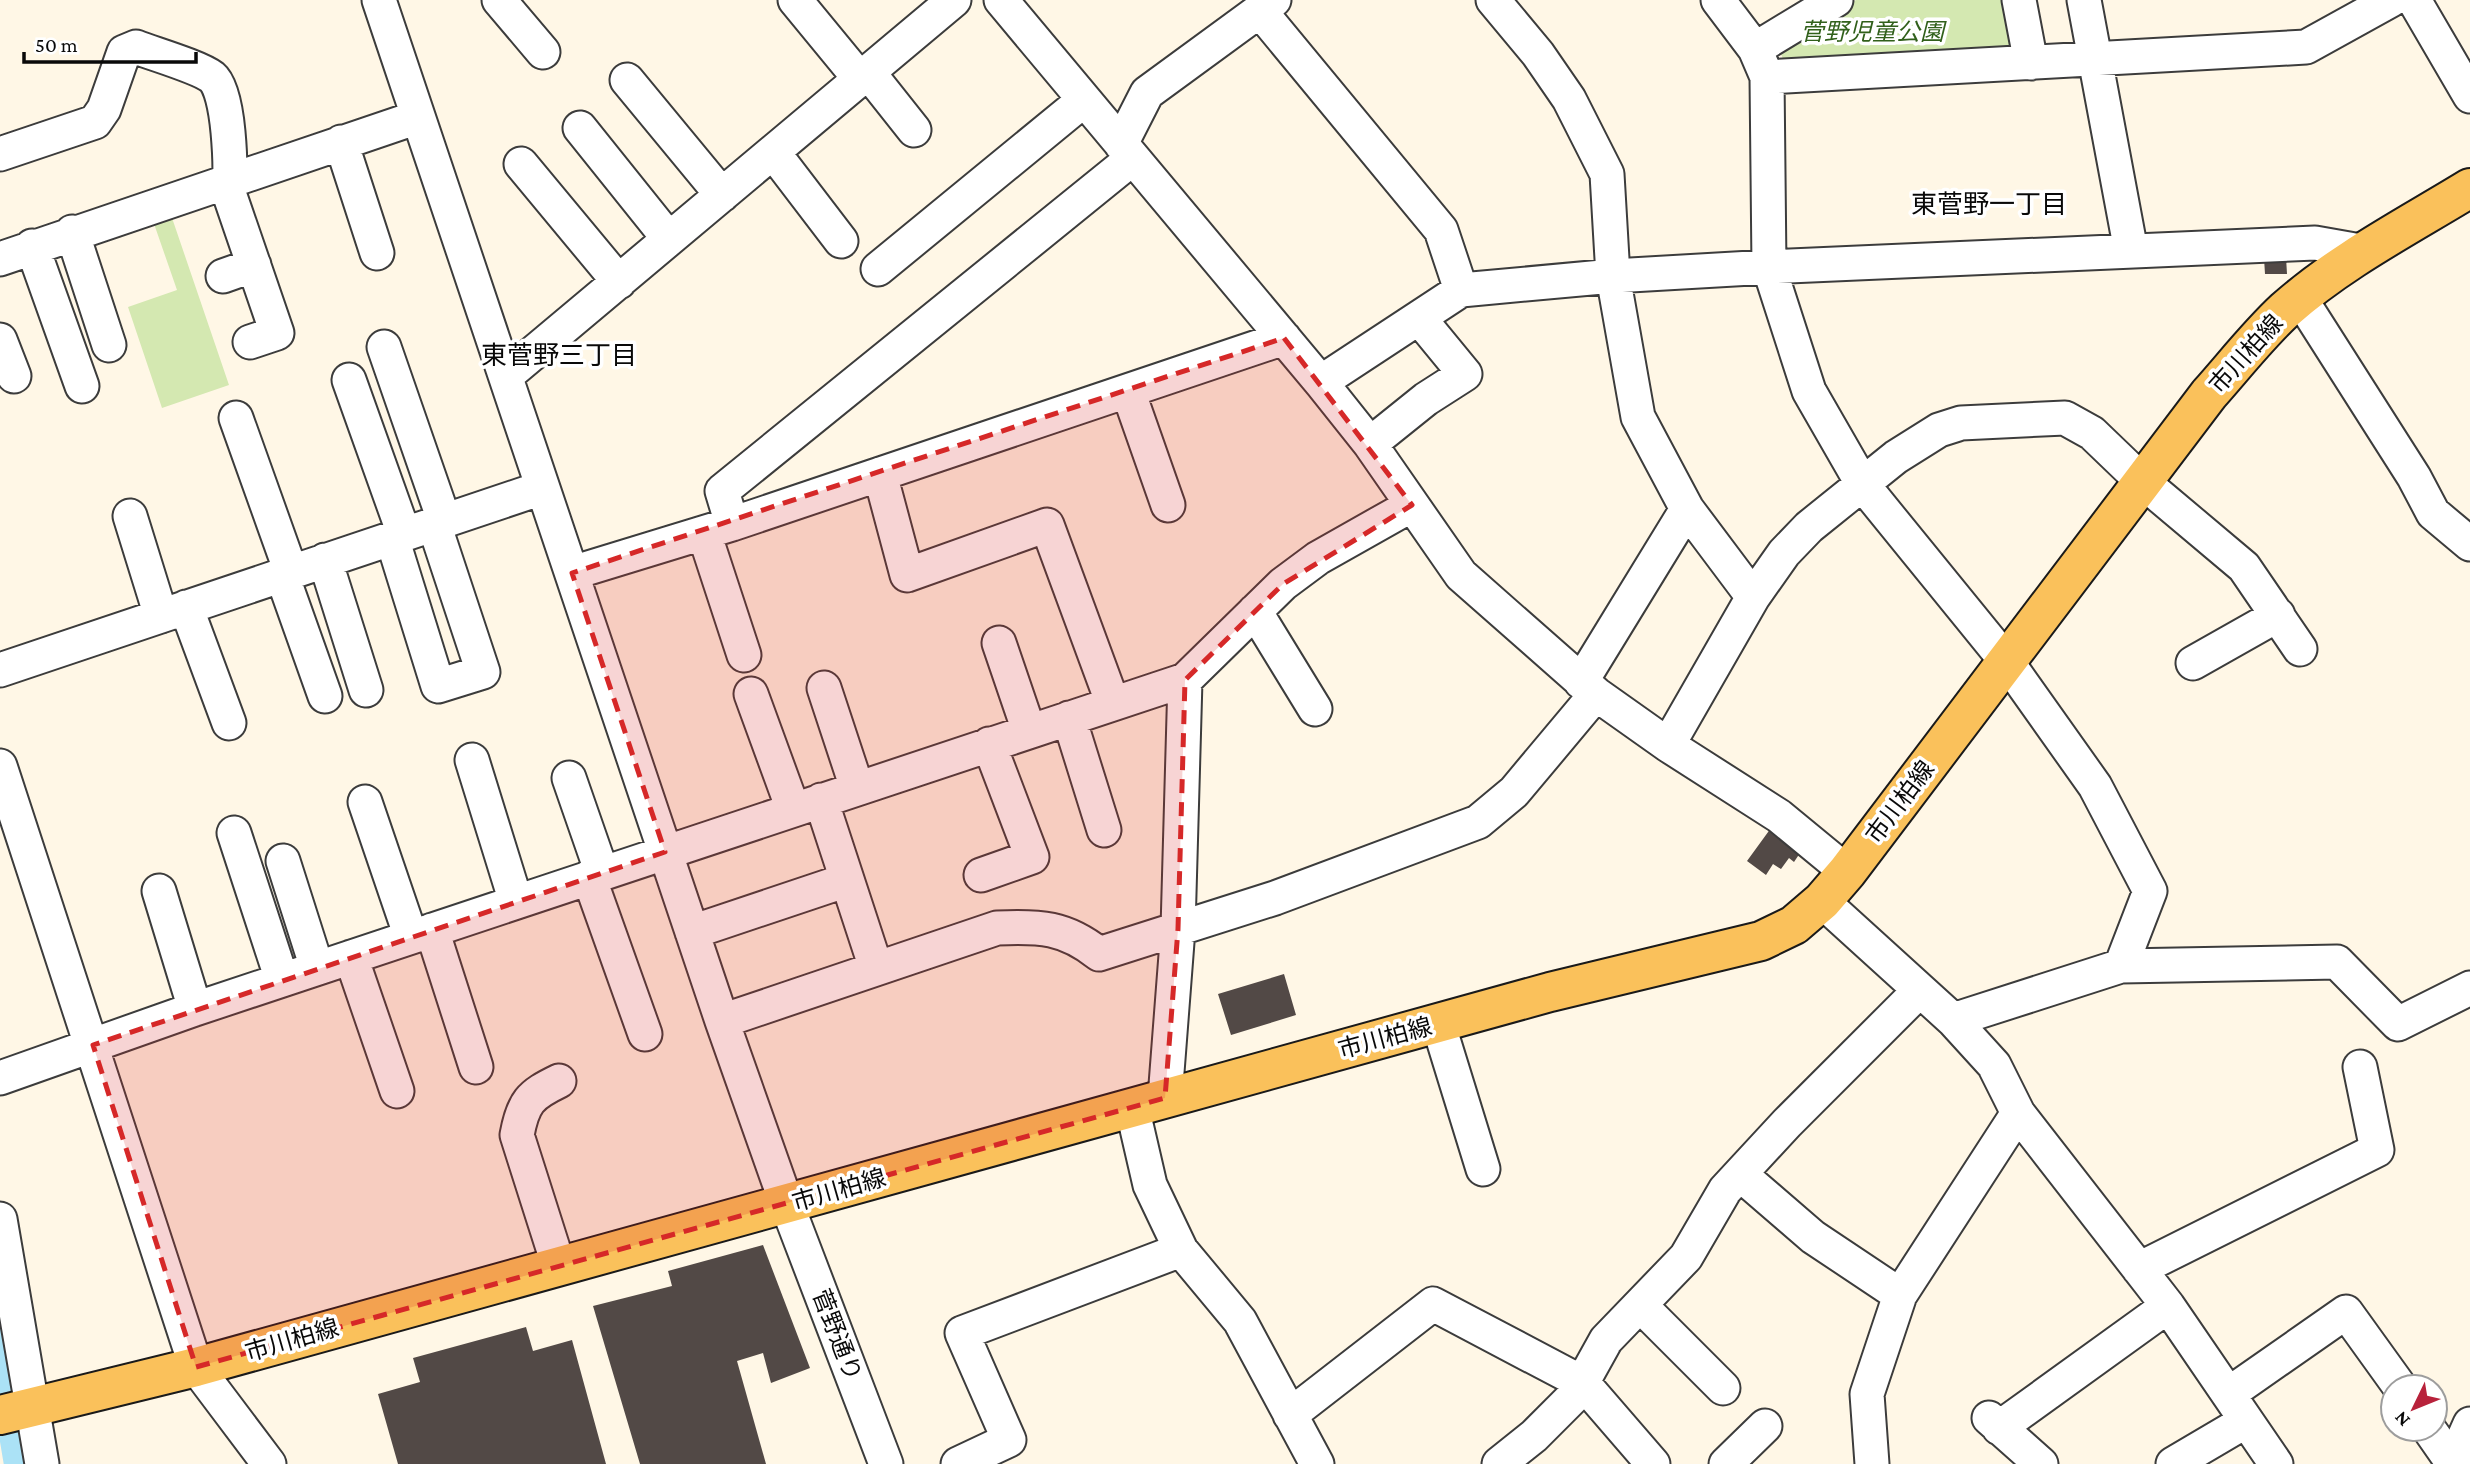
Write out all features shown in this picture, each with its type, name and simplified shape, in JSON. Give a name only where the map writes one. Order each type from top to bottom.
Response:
[{"type":"main road","name":"市川柏線","points":[[19,1411],[196,1367],[1550,992],[1761,941],[1794,925],[1822,901],[1847,872],[2218,384],[2284,311],[2366,252],[2470,188]]},
{"type":"street","name":"菅野通り","points":[[379,0],[722,1021],[787,1205],[886,1464]]},
{"type":"street","points":[[499,0],[542,52]]},
{"type":"street","points":[[795,0],[914,130]]},
{"type":"street","points":[[507,375],[954,0]]},
{"type":"street","points":[[1001,0],[1370,443],[1461,575],[1589,688],[1668,745],[1779,816],[1847,872]]},
{"type":"street","points":[[1493,0],[1538,54],[1569,99],[1607,174],[1613,276],[1638,417],[1687,509],[1753,597]]},
{"type":"street","points":[[1718,0],[1761,63],[1769,267],[1809,390],[1863,485],[2007,662],[2095,786],[2150,891],[2120,966]]},
{"type":"street","points":[[1761,63],[1836,0]]},
{"type":"street","points":[[2019,0],[2031,63]]},
{"type":"street","points":[[2084,0],[2131,251]]},
{"type":"street","points":[[1761,63],[2031,63],[2306,47],[2324,40],[2391,0]]},
{"type":"street","points":[[2414,0],[2470,96]]},
{"type":"street","points":[[744,655],[718,528],[722,491],[1128,151],[1147,93],[1267,5],[1441,230],[1461,290]]},
{"type":"street","points":[[0,154],[95,122],[104,109],[124,52],[136,47],[212,77],[221,89],[232,173],[229,193],[277,333],[250,342]]},
{"type":"street","points":[[638,81],[728,190]]},
{"type":"street","points":[[878,268],[1084,100]]},
{"type":"street","points":[[0,259],[72,232],[230,182],[418,117]]},
{"type":"street","points":[[580,128],[669,239]]},
{"type":"street","points":[[341,142],[377,253]]},
{"type":"street","points":[[773,152],[841,241]]},
{"type":"street","points":[[521,164],[619,282]]},
{"type":"street","points":[[72,232],[109,345]]},
{"type":"street","points":[[1321,382],[1461,290],[1613,276],[1769,267],[2315,243],[2366,252]]},
{"type":"street","points":[[2295,244],[2308,292],[2432,513],[2470,544]]},
{"type":"street","points":[[32,246],[82,386]]},
{"type":"street","points":[[223,276],[254,265]]},
{"type":"street","points":[[1370,443],[1426,399],[1465,374],[1419,318]]},
{"type":"street","points":[[572,573],[718,528],[1284,338]]},
{"type":"street","points":[[0,340],[14,376]]},
{"type":"street","points":[[384,346],[419,529]]},
{"type":"street","points":[[349,380],[419,529]]},
{"type":"street","points":[[1128,391],[1168,505]]},
{"type":"street","points":[[236,418],[325,696]]},
{"type":"street","points":[[1668,745],[1753,597],[1784,553],[1809,527],[1896,457],[1939,430],[1961,423],[2065,418],[2092,433],[2143,482],[2244,567],[2300,649]]},
{"type":"street","points":[[880,474],[907,575],[1047,525],[1113,704]]},
{"type":"street","points":[[0,670],[542,488]]},
{"type":"street","points":[[0,1078],[421,933],[1185,680],[1283,584],[1318,558],[1412,505]]},
{"type":"street","points":[[722,1021],[997,928],[1041,926],[1079,938],[1099,954],[1275,898],[1478,822],[1514,792],[1589,688],[1687,509]]},
{"type":"street","points":[[130,516],[173,612],[229,723]]},
{"type":"street","points":[[325,560],[366,690]]},
{"type":"street","points":[[1255,611],[1315,709]]},
{"type":"street","points":[[2193,663],[2278,615]]},
{"type":"street","points":[[999,643],[1029,731]]},
{"type":"street","points":[[1185,680],[1178,929],[1149,1102],[1150,1185],[1181,1250],[1240,1321],[1317,1464]]},
{"type":"street","points":[[824,688],[857,788]]},
{"type":"street","points":[[751,694],[847,880],[876,968]]},
{"type":"street","points":[[1069,718],[1104,830]]},
{"type":"street","points":[[981,875],[1032,858],[989,744]]},
{"type":"street","points":[[472,760],[516,902]]},
{"type":"street","points":[[0,766],[196,1367],[270,1464]]},
{"type":"street","points":[[569,778],[595,875],[645,1034]]},
{"type":"street","points":[[365,803],[476,1067]]},
{"type":"street","points":[[234,833],[282,980]]},
{"type":"street","points":[[284,861],[317,968]]},
{"type":"street","points":[[692,932],[847,880]]},
{"type":"street","points":[[159,891],[195,1009]]},
{"type":"street","points":[[1822,901],[1953,1020],[1994,1065],[2018,1113],[2168,1306],[2276,1464]]},
{"type":"street","points":[[351,957],[397,1091]]},
{"type":"street","points":[[1953,1020],[2120,966],[2337,962],[2398,1024],[2470,988]]},
{"type":"street","points":[[1499,1464],[1534,1436],[1583,1383],[1606,1340],[1686,1257],[1725,1189],[1919,991]]},
{"type":"street","points":[[1438,1023],[1483,1169]]},
{"type":"street","points":[[2139,1269],[2377,1150],[2360,1067]]},
{"type":"street","points":[[559,1081],[531,1095],[520,1118],[517,1135],[559,1267]]},
{"type":"street","points":[[1872,1464],[1867,1394],[1900,1295],[2018,1113]]},
{"type":"street","points":[[1740,1174],[1813,1237],[1900,1295]]},
{"type":"street","points":[[0,1219],[19,1411],[42,1464]]},
{"type":"street","points":[[957,1464],[1009,1440],[962,1333],[1181,1250]]},
{"type":"street","points":[[1290,1415],[1433,1304],[1583,1383],[1653,1464]]},
{"type":"street","points":[[1640,1305],[1723,1388]]},
{"type":"street","points":[[2041,1464],[1994,1423],[2168,1306]]},
{"type":"street","points":[[2173,1464],[2346,1312],[2390,1373]]},
{"type":"street","points":[[2452,1463],[2470,1424]]},
{"type":"street","points":[[1726,1464],[1765,1426]]},
{"type":"street","points":[[2438,1443],[2452,1463]]},
{"type":"highlighted area","points":[[1284,338],[1412,505],[1283,584],[1185,680],[1178,929],[1165,1098],[196,1367],[93,1045],[665,852],[572,573]]},
{"type":"green space","name":"菅野児童公園","points":[[1856,0],[2009,0],[2019,50],[1784,62],[1780,51],[1786,42]]},
{"type":"green space","points":[[170,212],[229,385],[162,408],[128,307],[177,290],[152,218]]},
{"type":"building","points":[[2286,257],[2287,274],[2265,274],[2264,258]]},
{"type":"building","points":[[1771,828],[1802,850],[1794,862],[1789,858],[1781,869],[1773,864],[1766,875],[1747,861]]},
{"type":"building","points":[[1284,974],[1296,1015],[1231,1035],[1218,994]]},
{"type":"building","points":[[763,1245],[810,1368],[771,1383],[763,1353],[737,1361],[766,1464],[640,1464],[593,1306],[672,1286],[668,1271]]},
{"type":"building","points":[[526,1327],[533,1351],[572,1340],[606,1464],[398,1464],[378,1394],[420,1382],[413,1358]]},
{"type":"waterway","points":[[0,1321],[24,1464]]},
{"type":"district","name":"東菅野一丁目","points":[[1989,204]]},
{"type":"district","name":"東菅野三丁目","points":[[559,355]]}]
